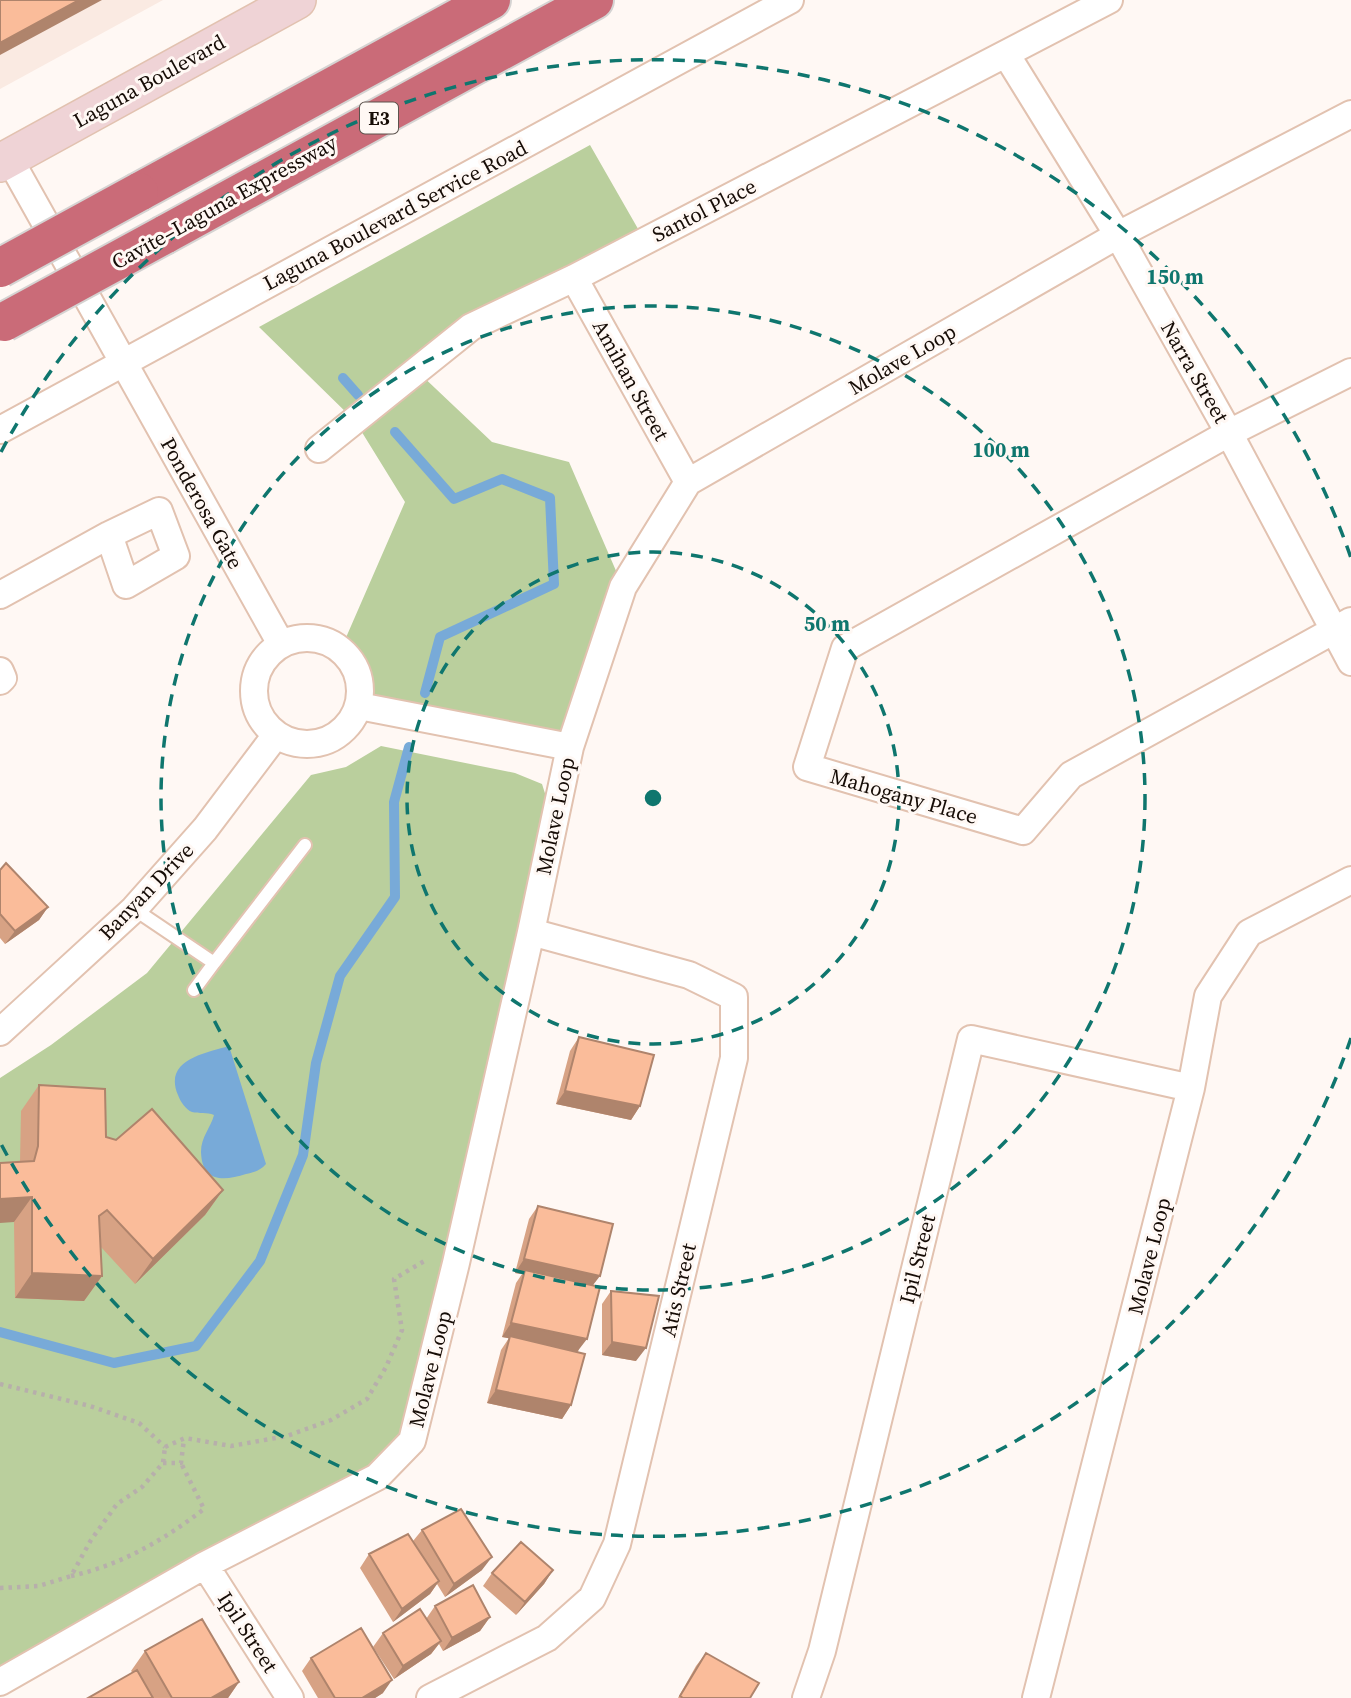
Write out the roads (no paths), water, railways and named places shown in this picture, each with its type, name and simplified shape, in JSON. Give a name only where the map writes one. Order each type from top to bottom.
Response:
[{"type":"highway","name":"E3","points":[[0,268],[491,0]]},
{"type":"highway","name":"Cavite–Laguna Expressway","points":[[2,323],[594,0]]},
{"type":"main road","name":"Laguna Boulevard","points":[[4,160],[298,0]]},
{"type":"street","name":"Laguna Boulevard Service Road","points":[[0,430],[790,0]]},
{"type":"street","name":"Santol Place","points":[[319,449],[471,327],[574,278],[1109,0]]},
{"type":"street","name":"Narra Street","points":[[1006,54],[1118,235],[1229,433],[1343,626],[1351,662]]},
{"type":"street","name":"Molave Loop","points":[[9,1686],[205,1565],[377,1477],[411,1441],[456,1263],[570,747],[623,587],[688,482],[1118,235],[1351,114]]},
{"type":"street","name":"Ponderosa Gate","points":[[4,160],[281,644]]},
{"type":"street","name":"Amihan Street","points":[[574,278],[688,482]]},
{"type":"street","points":[[1229,433],[1351,372]]},
{"type":"street","name":"Mahogany Place","points":[[1229,433],[845,648],[807,767],[1023,831],[1071,775],[1343,626]]},
{"type":"street","points":[[0,595],[109,535]]},
{"type":"street","points":[[312,638],[327,642],[348,656],[358,675],[359,706],[352,722],[340,734],[325,742],[309,745],[292,743],[276,735],[263,722],[255,706],[257,671],[267,656],[281,644],[295,639],[312,638]]},
{"type":"street","points":[[0,671],[3,678],[0,681]]},
{"type":"street","points":[[359,706],[570,747]]},
{"type":"street","name":"Banyan Drive","points":[[0,1032],[134,909],[205,828],[276,735]]},
{"type":"street","name":"Molave Loop","points":[[1036,1698],[1191,1088],[1208,996],[1250,933],[1351,880]]},
{"type":"street","name":"Atis Street","points":[[430,1698],[547,1638],[592,1598],[617,1544],[734,1058],[734,997],[689,975],[531,932]]},
{"type":"street","name":"Ipil Street","points":[[806,1698],[822,1651],[971,1039],[1191,1088]]},
{"type":"street","name":"Ipil Street","points":[[205,1565],[290,1698]]},
{"type":"lane","points":[[194,989],[305,845]]},
{"type":"lane","points":[[134,909],[214,963]]},
{"type":"water","points":[[229,1046],[266,1164],[254,1172],[222,1178],[205,1170],[202,1162],[203,1142],[214,1115],[195,1113],[183,1105],[175,1083],[176,1074],[189,1060]]},
{"type":"waterway","points":[[343,378],[358,395]]},
{"type":"waterway","points":[[395,432],[454,499],[502,479],[550,498],[554,584],[440,637],[425,693]]},
{"type":"waterway","points":[[0,1332],[114,1363],[196,1346],[260,1261],[303,1155],[316,1063],[340,976],[395,897],[394,802],[409,747]]}]
